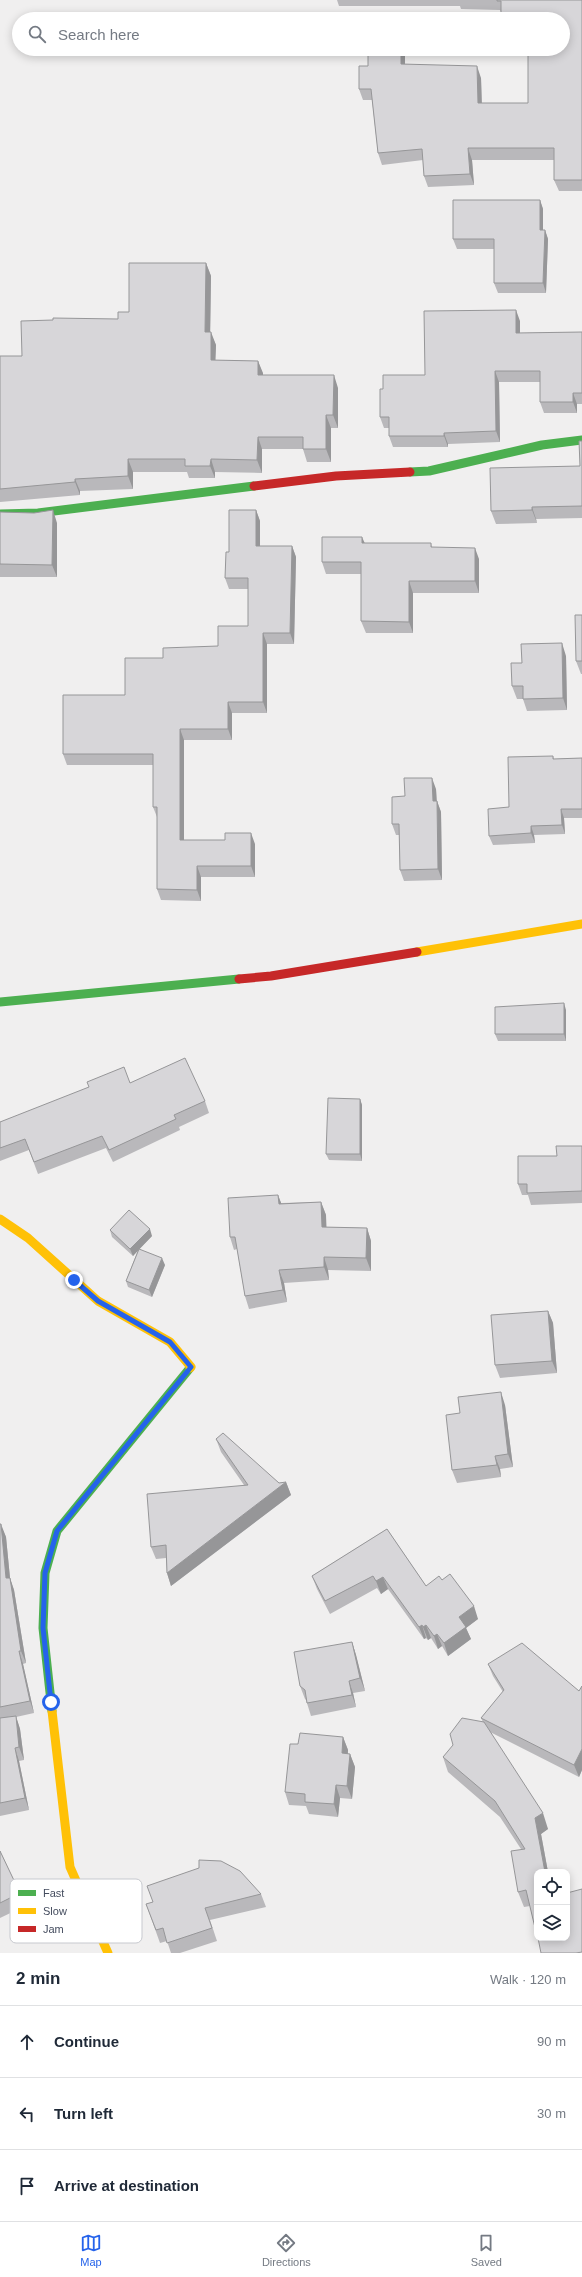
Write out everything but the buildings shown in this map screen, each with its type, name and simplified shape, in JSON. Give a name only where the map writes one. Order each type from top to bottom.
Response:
[{"type":"main road","points":[[0,514],[38,513],[336,476],[429,471],[542,445],[582,440]]},
{"type":"main road","points":[[0,1002],[271,976],[582,924]]},
{"type":"main road","points":[[0,1219],[28,1238],[98,1301],[170,1342],[191,1367],[57,1531],[45,1573],[43,1628],[70,1867],[75,1879]]},
{"type":"main road","points":[[104,1943],[108,1953]]},
{"type":"traffic: fast","points":[[410,472],[429,471],[542,445],[582,440]]},
{"type":"traffic: fast","points":[[0,514],[38,513],[254,486]]},
{"type":"traffic: fast","points":[[0,1002],[239,979]]},
{"type":"traffic: fast","points":[[52,1711],[43,1628],[45,1573],[57,1531],[190,1368]]},
{"type":"traffic: slow","points":[[417,952],[582,924]]},
{"type":"traffic: slow","points":[[0,1219],[28,1238],[98,1301],[170,1342],[191,1367],[190,1368]]},
{"type":"traffic: slow","points":[[52,1711],[70,1867],[75,1879]]},
{"type":"traffic: slow","points":[[104,1943],[108,1953]]},
{"type":"traffic: jam","points":[[254,486],[336,476],[410,472]]},
{"type":"traffic: jam","points":[[239,979],[271,976],[417,952]]},
{"type":"route","points":[[51,1702],[43,1628],[45,1573],[57,1531],[76,1510],[191,1367],[170,1342],[98,1301],[74,1280]]}]
